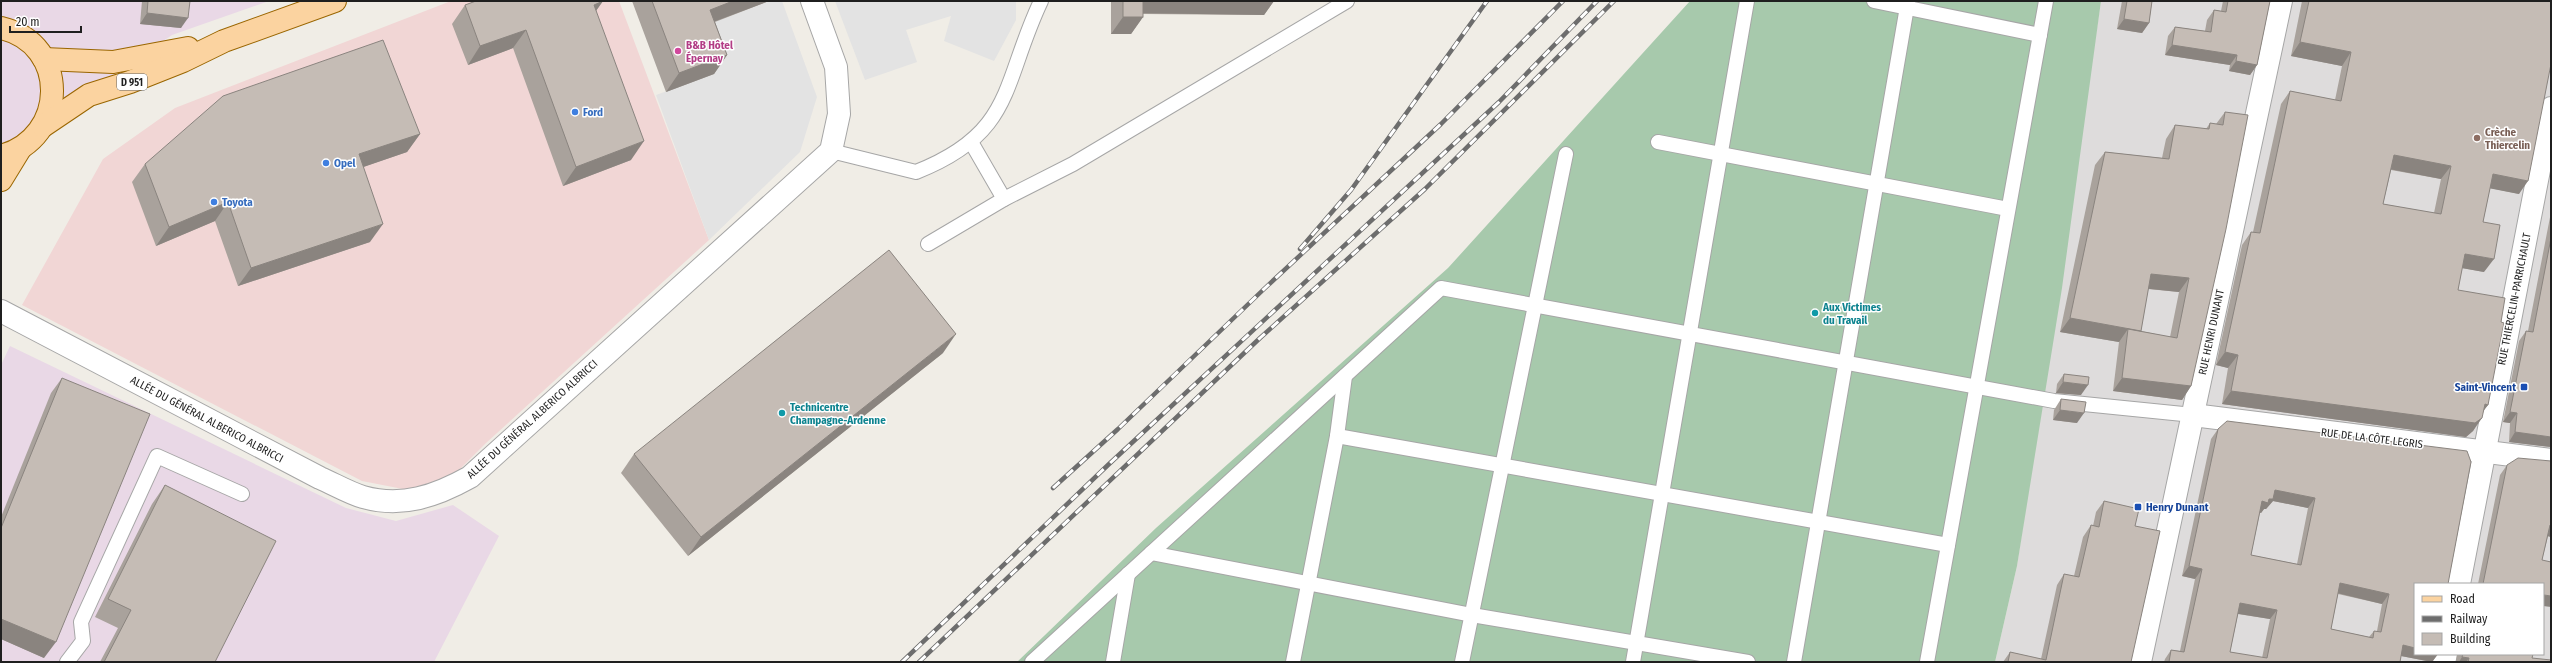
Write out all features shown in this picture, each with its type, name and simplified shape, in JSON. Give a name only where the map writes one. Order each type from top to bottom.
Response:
[{"type":"main road","name":"D 951","points":[[43,126],[89,95],[130,82],[183,61],[224,41],[335,1]]},
{"type":"main road","points":[[1,28],[12,31],[30,42],[44,59],[50,75],[53,93],[50,110],[43,126],[33,139],[11,152],[1,180]]},
{"type":"main road","name":"D 951","points":[[44,59],[113,62],[224,41]]},
{"type":"street","points":[[812,1],[836,67],[839,114],[831,151]]},
{"type":"street","name":"RUE HENRI DUNANT","points":[[2140,662],[2281,1]]},
{"type":"street","name":"RUE THIERCELIN-PARRICHAULT","points":[[2459,583],[2548,139],[2551,108]]},
{"type":"street","name":"ALLÉE DU GÉNÉRAL ALBERICO ALBRICCI","points":[[1,311],[320,478],[363,497],[397,502],[422,499],[446,491],[470,477],[831,151]]},
{"type":"street","name":"RUE DE LA CÔTE LEGRIS","points":[[2193,415],[2485,453],[2551,460]]},
{"type":"lane","points":[[831,151],[916,172],[971,142],[988,125],[1005,96],[1041,1]]},
{"type":"lane","points":[[928,244],[1004,199],[1073,164],[1348,1]]},
{"type":"lane","points":[[1633,662],[1691,334],[1747,1]]},
{"type":"lane","points":[[1874,1],[1908,4],[2040,35]]},
{"type":"lane","points":[[1927,662],[1975,386],[2046,1]]},
{"type":"lane","points":[[1794,662],[1908,4]]},
{"type":"lane","points":[[971,142],[1004,199]]},
{"type":"lane","points":[[1658,142],[1876,185],[2008,209]]},
{"type":"lane","points":[[1462,662],[1566,154]]},
{"type":"lane","points":[[1032,662],[1441,288],[2054,400],[2193,415]]},
{"type":"lane","points":[[1293,662],[1337,436],[1345,376]]},
{"type":"lane","points":[[1337,436],[1662,496],[1948,545]]},
{"type":"lane","points":[[67,662],[83,641],[81,622],[156,456],[242,494]]},
{"type":"lane","points":[[1151,553],[1472,615],[1748,662]]},
{"type":"lane","points":[[1113,662],[1128,574]]},
{"type":"shaded area","points":[[1,1],[269,1],[172,35],[1,154]]},
{"type":"shaded area","points":[[451,1],[619,1],[709,240],[486,443],[454,475],[408,490],[362,481],[22,305],[103,159],[175,108]]},
{"type":"shaded area","points":[[770,1],[782,1],[817,97],[800,152],[709,240],[656,95],[714,74],[697,28]]},
{"type":"shaded area","points":[[835,1],[1016,1],[1016,20],[994,61],[944,41],[951,16],[906,30],[917,62],[865,80]]},
{"type":"shaded area","points":[[2101,1],[2551,1],[2551,662],[1995,662],[2017,566]]},
{"type":"shaded area","points":[[10,346],[346,508],[396,521],[453,505],[499,536],[434,662],[1,662],[1,365]]},
{"type":"green space","points":[[1690,1],[2101,1],[2062,288],[2017,566],[1995,662],[1017,662],[1156,528],[1448,268]]},
{"type":"building","points":[[148,1],[190,1],[188,18],[147,13]]},
{"type":"building","name":"Ford","points":[[476,1],[603,1],[594,5],[644,141],[576,167],[526,30],[480,46],[465,5]]},
{"type":"building","points":[[652,1],[733,1],[710,10],[727,55],[679,73]]},
{"type":"building","points":[[1123,1],[1143,1],[1143,17],[1123,17]]},
{"type":"building","points":[[2127,1],[2152,1],[2149,23],[2124,19]]},
{"type":"building","points":[[2228,1],[2270,1],[2257,65],[2236,61],[2237,55],[2172,45],[2175,27],[2211,32],[2214,10],[2226,12]]},
{"type":"building","points":[[2309,1],[2551,1],[2551,64],[2528,181],[2493,174],[2483,222],[2500,225],[2494,259],[2465,254],[2458,290],[2505,298],[2501,322],[2504,323],[2488,405],[2485,404],[2482,418],[2475,423],[2231,391],[2238,355],[2225,352],[2251,232],[2260,233],[2290,91],[2341,101],[2351,52],[2300,42]],"holes":[[[2394,155],[2451,166],[2441,214],[2383,204]]]},
{"type":"building","points":[[383,40],[420,134],[359,154],[383,224],[251,268],[228,202],[169,227],[145,164],[223,96]]},
{"type":"building","points":[[2225,112],[2248,115],[2226,229],[2191,386],[2122,378],[2128,329],[2177,338],[2189,278],[2151,274],[2141,331],[2070,318],[2105,152],[2169,159],[2175,125],[2209,129],[2210,123],[2223,125]]},
{"type":"building","points":[[2551,238],[2551,437],[2515,432],[2517,413],[2510,412],[2526,331],[2533,332]]},
{"type":"building","name":"Technicentre Champagne-Ardenne","points":[[889,250],[956,334],[701,537],[634,454]]},
{"type":"building","points":[[2064,374],[2089,377],[2088,385],[2063,382]]},
{"type":"building","points":[[62,378],[150,414],[56,642],[1,619],[1,528]]},
{"type":"building","points":[[2061,399],[2086,402],[2084,413],[2060,410]]},
{"type":"building","points":[[2227,421],[2467,451],[2471,462],[2448,583],[2414,583],[2414,648],[2403,645],[2400,662],[2169,662],[2171,650],[2184,652],[2202,569],[2189,566],[2218,429]],"holes":[[[2275,490],[2315,498],[2301,565],[2251,555],[2262,501],[2268,503],[2269,499],[2273,499]],[[2340,583],[2389,594],[2381,632],[2374,631],[2373,638],[2331,629]],[[2240,603],[2277,610],[2267,658],[2230,652]]]},
{"type":"building","points":[[2518,458],[2551,461],[2551,525],[2542,560],[2551,562],[2551,596],[2544,595],[2544,583],[2483,583],[2507,465]]},
{"type":"building","points":[[165,485],[276,541],[215,662],[104,662],[131,610],[108,599]]},
{"type":"building","points":[[2104,501],[2139,509],[2135,526],[2160,531],[2131,662],[2008,662],[2010,652],[2046,660],[2064,574],[2079,577],[2091,525],[2099,527]]},
{"type":"building","points":[[2463,655],[2533,655],[2532,658],[2551,660],[2551,662],[2468,662],[2469,658],[2462,657]]},
{"type":"railway","points":[[1300,249],[1351,190],[1487,1]]},
{"type":"railway","points":[[1053,488],[1118,429],[1264,289],[1441,124],[1563,1]]},
{"type":"railway","points":[[902,662],[1108,465],[1499,102],[1597,1]]},
{"type":"railway","points":[[919,662],[1260,338],[1425,189],[1614,1]]},
{"type":"place","name":"B&B Hôtel Épernay","points":[[678,51]]},
{"type":"place","name":"Ford","points":[[575,112]]},
{"type":"place","name":"Crèche Thiercelin","points":[[2477,138]]},
{"type":"place","name":"Opel","points":[[326,163]]},
{"type":"place","name":"Toyota","points":[[214,202]]},
{"type":"place","name":"Aux Victimes du Travail","points":[[1815,313]]},
{"type":"place","name":"Saint-Vincent","points":[[2524,387]]},
{"type":"place","name":"Technicentre Champagne-Ardenne","points":[[782,413]]},
{"type":"place","name":"Henry Dunant","points":[[2138,507]]}]
